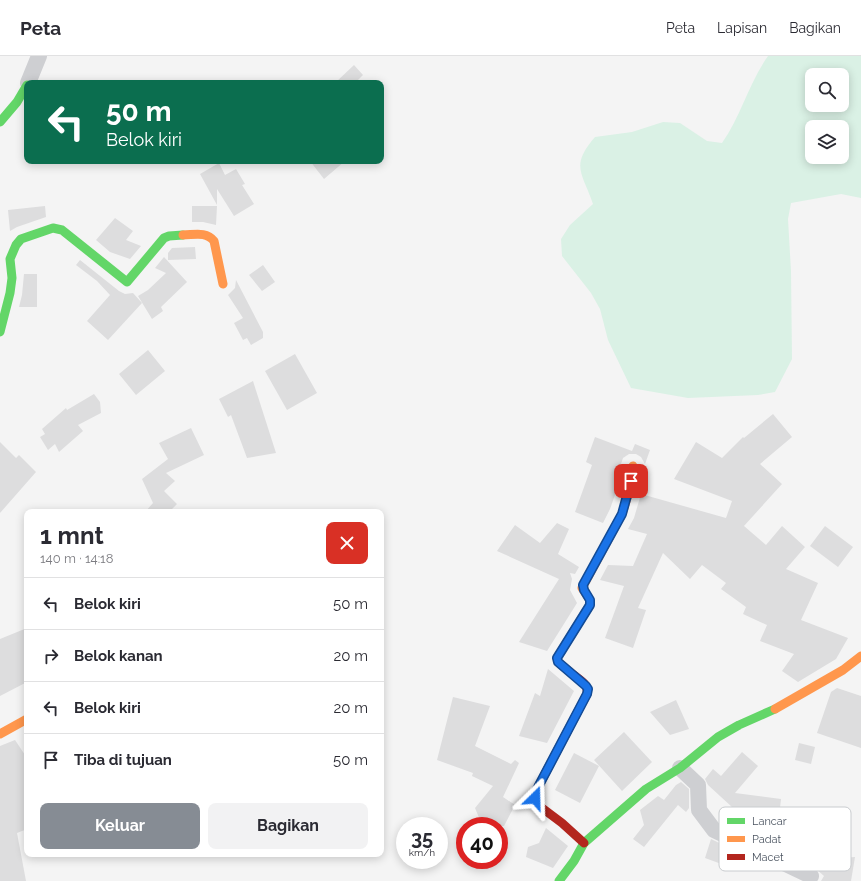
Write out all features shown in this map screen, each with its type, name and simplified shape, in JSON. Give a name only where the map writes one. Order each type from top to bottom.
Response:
[{"type":"street","points":[[30,80],[39,56]]},
{"type":"street","points":[[0,122],[17,102],[24,91]]},
{"type":"street","points":[[0,332],[10,293],[12,278],[10,260],[16,245],[22,239],[53,228],[62,230],[116,270],[127,282],[143,265],[164,238],[169,236],[203,234],[210,236],[214,241],[223,284]]},
{"type":"street","points":[[584,843],[538,805],[535,798],[536,791],[587,694],[588,689],[586,686],[558,662],[557,658],[590,605],[590,600],[584,590],[583,585],[622,514],[628,495],[633,466]]},
{"type":"street","points":[[562,880],[584,843],[646,789],[680,768],[723,734],[739,725],[788,703],[843,670],[861,656]]},
{"type":"street","points":[[0,734],[24,721]]},
{"type":"street","points":[[680,768],[698,784],[698,810],[714,830],[719,832]]},
{"type":"street","points":[[800,871],[811,876]]},
{"type":"green space","points":[[768,56],[861,56],[861,198],[841,194],[791,203],[788,219],[791,271],[792,359],[775,392],[758,395],[688,398],[631,388],[608,340],[600,309],[591,293],[562,256],[561,239],[570,225],[593,204],[580,169],[580,163],[583,155],[595,137],[632,132],[663,122],[680,123],[707,141],[722,143],[735,122],[755,77]]},
{"type":"building","points":[[354,65],[363,75],[358,80],[338,80]]},
{"type":"building","points":[[217,164],[220,164],[225,175],[236,169],[245,184],[242,185],[254,204],[234,216],[217,189],[217,205],[200,174]]},
{"type":"building","points":[[312,164],[342,164],[324,179]]},
{"type":"building","points":[[45,206],[46,217],[10,231],[8,210]]},
{"type":"building","points":[[192,206],[217,206],[216,225],[203,222],[192,222]]},
{"type":"building","points":[[115,218],[133,231],[126,240],[141,246],[130,259],[110,252],[96,240]]},
{"type":"building","points":[[195,247],[196,259],[168,260],[168,253],[172,248]]},
{"type":"building","points":[[164,257],[187,282],[161,307],[163,311],[152,319],[138,296],[148,290],[166,273],[155,268]]},
{"type":"building","points":[[80,260],[119,291],[125,294],[133,293],[142,303],[108,340],[87,321],[110,295],[97,281],[76,265]]},
{"type":"building","points":[[263,265],[275,282],[262,291],[249,275]]},
{"type":"building","points":[[24,274],[37,274],[37,307],[19,307]]},
{"type":"building","points":[[236,280],[263,332],[263,338],[251,345],[247,338],[243,340],[234,323],[243,318],[228,295],[235,288]]},
{"type":"building","points":[[148,350],[165,371],[136,395],[119,374]]},
{"type":"building","points":[[295,354],[317,393],[287,410],[265,371]]},
{"type":"building","points":[[253,381],[276,453],[247,458],[231,415],[228,417],[219,399]]},
{"type":"building","points":[[94,394],[100,402],[101,413],[78,425],[83,431],[59,452],[55,444],[48,450],[40,437],[45,434],[42,429],[66,408],[67,410]]},
{"type":"building","points":[[773,414],[792,437],[760,464],[782,484],[744,526],[766,545],[782,526],[805,547],[786,569],[818,583],[801,620],[848,638],[836,659],[798,682],[782,671],[794,654],[760,641],[767,625],[743,614],[746,607],[721,589],[726,583],[702,565],[690,579],[663,553],[638,608],[646,610],[633,648],[605,638],[624,586],[600,580],[608,565],[633,566],[647,534],[628,529],[634,518],[641,494],[726,518],[732,501],[674,479],[696,442],[722,458],[743,437],[744,438]]},
{"type":"building","points":[[191,428],[204,455],[166,473],[175,481],[164,491],[177,504],[172,509],[148,509],[153,503],[142,479],[168,459],[159,443]]},
{"type":"building","points":[[595,437],[632,451],[635,444],[650,450],[645,464],[641,457],[636,454],[629,454],[623,458],[616,492],[603,523],[575,512],[592,465],[586,462]]},
{"type":"building","points":[[0,442],[16,458],[19,455],[36,472],[0,513]]},
{"type":"building","points":[[557,523],[569,529],[558,554],[579,567],[575,574],[570,573],[572,579],[570,590],[577,603],[547,651],[519,642],[559,579],[497,551],[515,525],[540,543]]},
{"type":"building","points":[[825,526],[853,547],[838,567],[810,546]]},
{"type":"building","points":[[24,629],[24,684],[0,696],[0,639]]},
{"type":"building","points":[[548,669],[574,691],[547,743],[519,736],[535,693],[540,696]]},
{"type":"building","points":[[837,688],[861,696],[861,748],[817,733],[831,692]]},
{"type":"building","points":[[453,697],[490,706],[475,746],[511,764],[515,760],[519,763],[503,797],[515,805],[508,818],[508,817],[479,817],[475,808],[493,786],[472,776],[473,773],[437,760]]},
{"type":"building","points":[[676,700],[689,729],[670,735],[650,712]]},
{"type":"building","points":[[624,732],[652,762],[622,791],[594,760]]},
{"type":"building","points":[[15,740],[24,754],[24,830],[17,833],[26,881],[0,881],[0,746]]},
{"type":"building","points":[[799,743],[815,747],[811,764],[795,760]]},
{"type":"building","points":[[742,752],[758,766],[735,793],[781,799],[780,807],[732,807],[708,785],[705,779],[713,769],[721,776]]},
{"type":"building","points":[[574,753],[599,766],[580,803],[555,790]]},
{"type":"building","points":[[681,782],[689,789],[689,808],[686,812],[678,805],[644,847],[633,839],[644,825],[640,810],[658,796],[664,800],[676,785]]},
{"type":"building","points":[[546,828],[568,846],[553,868],[526,857],[528,847],[539,843]]},
{"type":"building","points":[[711,839],[719,843],[719,863],[705,858]]},
{"type":"building","points":[[851,857],[855,857],[851,881],[821,881],[824,876],[818,871],[851,871]]},
{"type":"traffic: fast","points":[[0,122],[17,102],[24,90]]},
{"type":"traffic: fast","points":[[0,332],[10,293],[12,278],[10,259],[16,245],[21,239],[53,228],[62,230],[127,282],[164,238],[183,235]]},
{"type":"traffic: fast","points":[[559,881],[574,861],[584,843],[646,789],[680,768],[718,737],[739,725],[775,709]]},
{"type":"traffic: slow","points":[[183,235],[204,235],[214,241],[223,284]]},
{"type":"traffic: slow","points":[[575,676],[558,662],[557,658],[590,605],[590,600],[582,588],[622,514],[628,495],[633,466]]},
{"type":"traffic: slow","points":[[775,709],[843,670],[861,656]]},
{"type":"traffic: slow","points":[[0,734],[24,721]]},
{"type":"traffic: jam","points":[[575,676],[586,686],[587,694],[536,791],[535,798],[538,805],[562,823],[584,843]]},
{"type":"route","points":[[535,798],[536,791],[587,694],[588,689],[558,662],[558,654],[590,605],[590,600],[582,588],[622,514],[631,481]]}]
